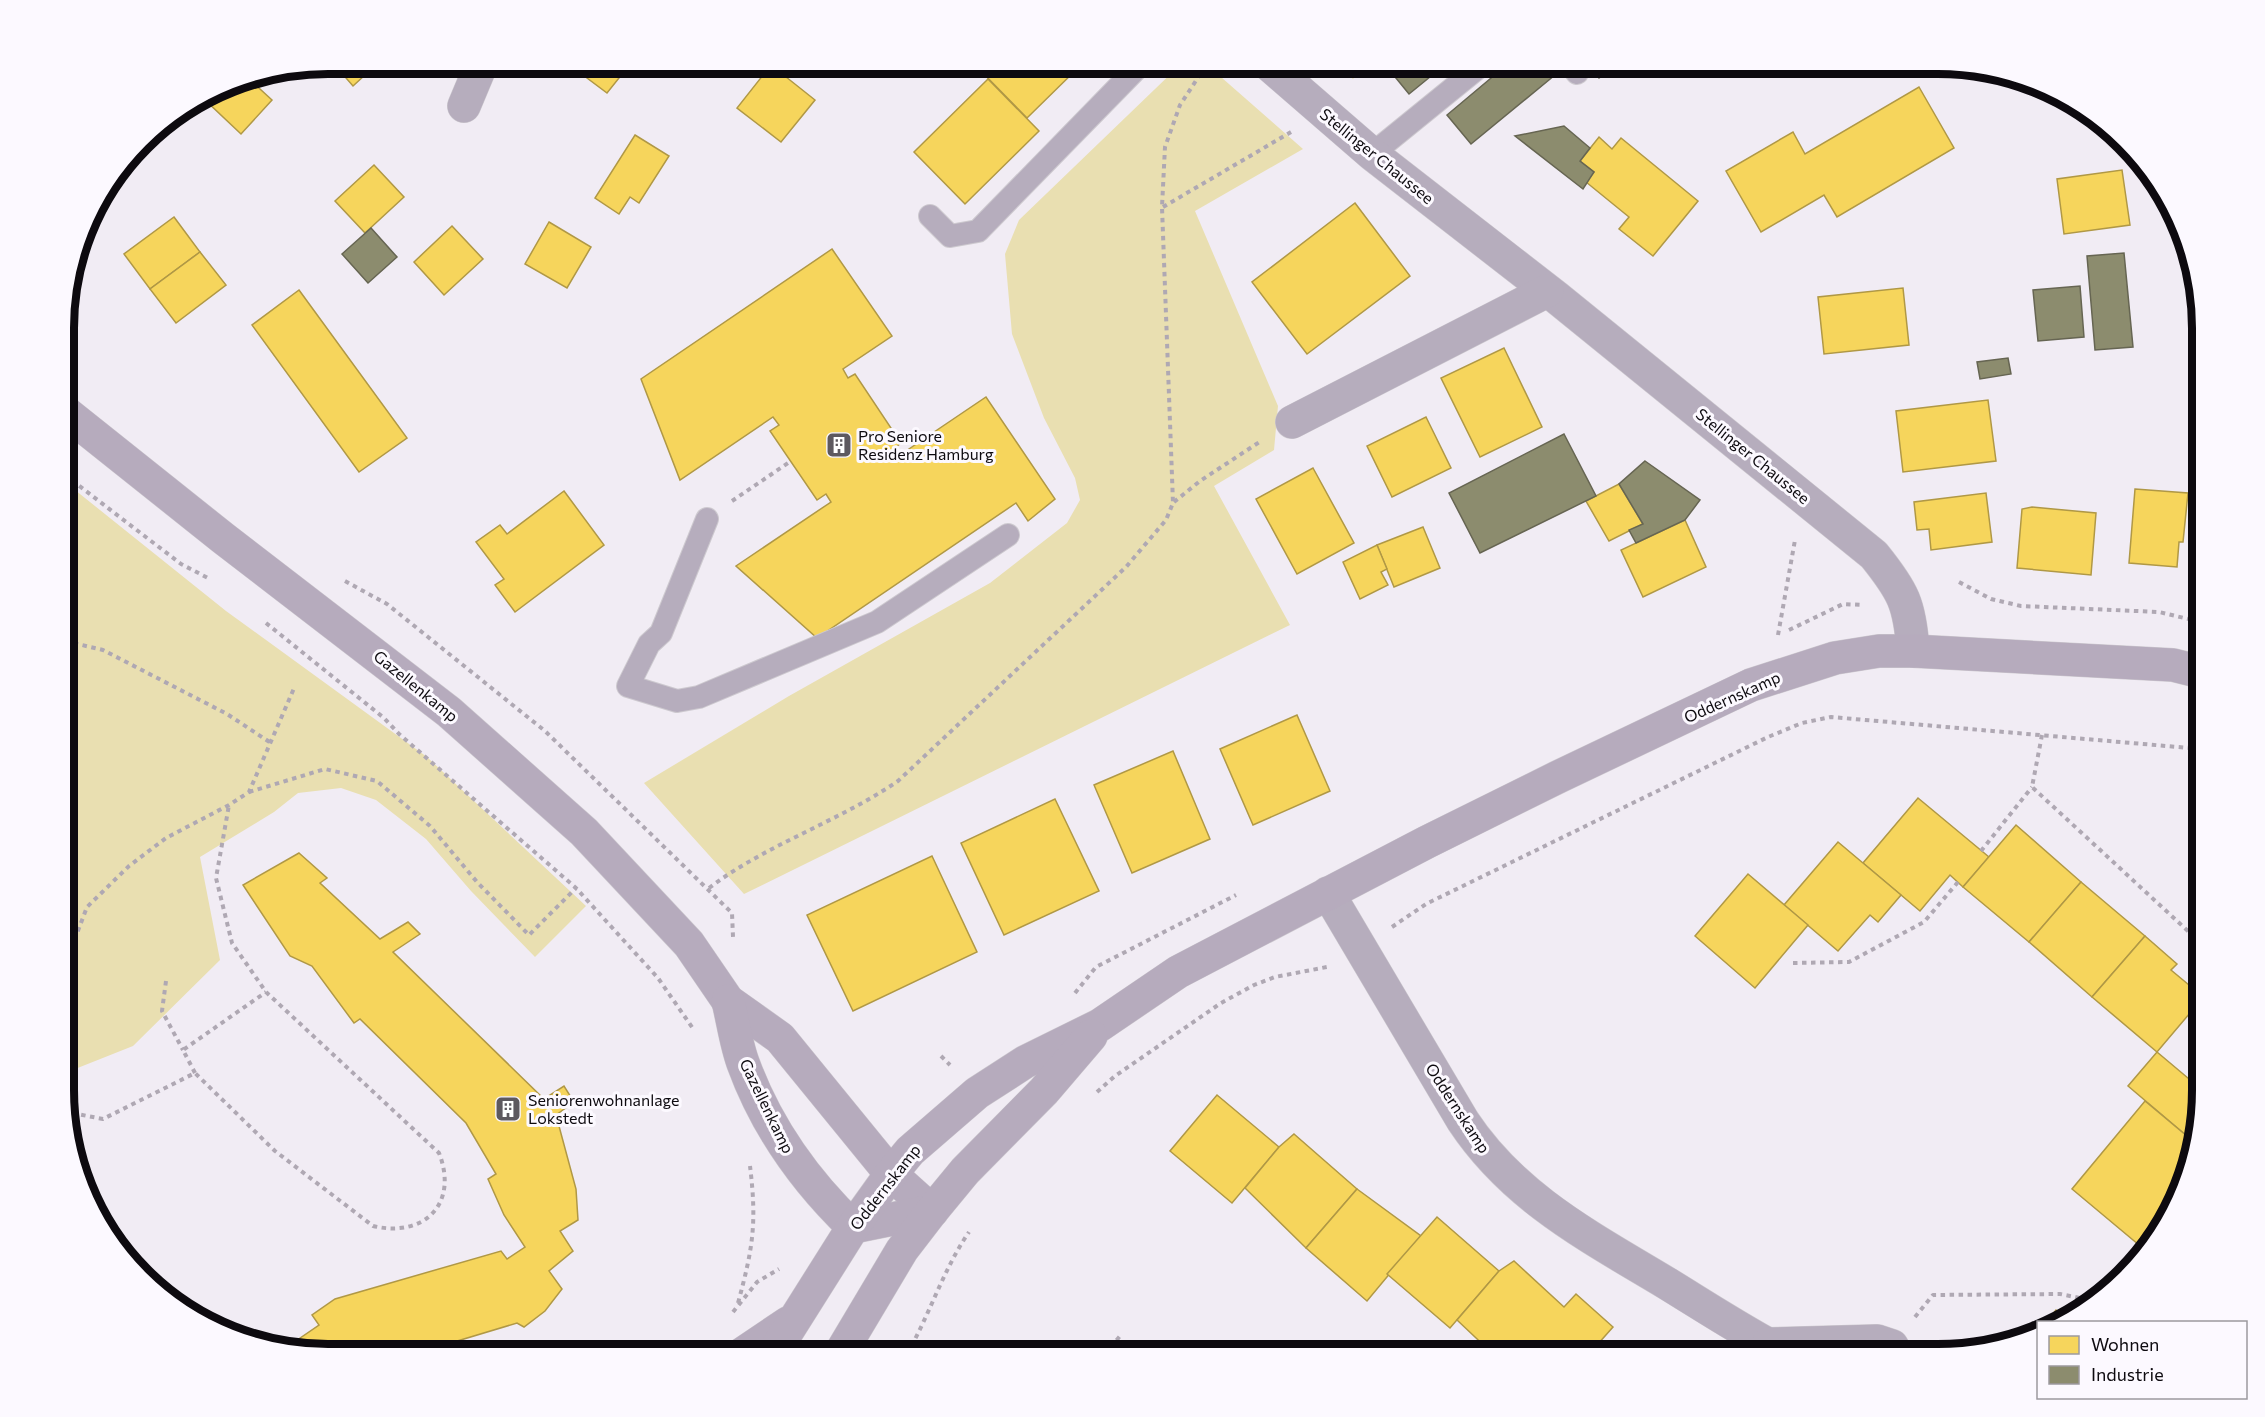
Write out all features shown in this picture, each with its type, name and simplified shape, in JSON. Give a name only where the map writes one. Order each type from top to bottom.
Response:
[{"type":"main road","name":"Gazellenkamp","points":[[74,419],[449,712],[584,832],[654,904],[689,944],[728,1001],[780,1038],[891,1174],[932,1211]]},
{"type":"main road","name":"Oddernskamp","points":[[779,1344],[853,1227],[891,1174],[918,1144],[978,1092],[1025,1062],[1100,1026],[1178,972],[1548,782],[1751,685],[1835,658],[1879,651],[1913,651],[2192,666]]},
{"type":"main road","name":"Gazellenkamp","points":[[728,1001],[743,1063],[778,1135],[822,1197],[853,1227]]},
{"type":"main road","name":"Oddernskamp","points":[[846,1344],[902,1250],[932,1211],[965,1171],[1044,1091],[1100,1026]]},
{"type":"main road","points":[[853,1227],[932,1211]]},
{"type":"main road","points":[[757,1344],[792,1321]]},
{"type":"street","points":[[464,106],[477,74]]},
{"type":"street","name":"Stellinger Chaussee","points":[[1280,74],[1372,154],[1803,495],[1874,555],[1891,576],[1908,606],[1913,651]]},
{"type":"street","points":[[1292,422],[1547,291]]},
{"type":"street","name":"Oddernskamp","points":[[1328,893],[1463,1121],[1480,1146],[1504,1173],[1530,1197],[1615,1252],[1769,1344]]},
{"type":"street","name":"Oddernskamp","points":[[1840,1344],[1877,1341],[1883,1344]]},
{"type":"lane","points":[[930,216],[950,236],[978,231],[1131,74]]},
{"type":"lane","points":[[1372,154],[1470,74]]},
{"type":"lane","points":[[707,519],[661,633],[649,644],[628,686],[677,700],[699,698],[877,622],[1008,535]]},
{"type":"path","points":[[708,888],[736,867],[862,806],[898,781],[1126,567],[1166,520],[1173,503],[1162,207],[1165,147],[1180,105],[1200,74]]},
{"type":"path","points":[[1162,207],[1288,136],[1314,104]]},
{"type":"path","points":[[1173,503],[1200,481],[1292,422]]},
{"type":"path","points":[[707,519],[791,461]]},
{"type":"path","points":[[74,482],[181,564],[212,580]]},
{"type":"path","points":[[1778,635],[1803,495]]},
{"type":"path","points":[[1959,582],[1991,599],[2021,606],[2158,612],[2192,620]]},
{"type":"path","points":[[257,616],[384,718],[399,734],[576,888],[658,978],[697,1035]]},
{"type":"path","points":[[74,644],[103,650],[227,714],[271,743]]},
{"type":"path","points":[[249,792],[295,686]]},
{"type":"path","points":[[1387,931],[1426,904],[1768,737],[1802,723],[1831,717],[2192,748]]},
{"type":"path","points":[[1982,851],[2032,787],[2042,735]]},
{"type":"path","points":[[74,941],[87,907],[129,866],[166,838],[249,792],[325,769],[376,782],[430,826],[477,882],[529,935],[576,888]]},
{"type":"path","points":[[2032,787],[2189,932],[2192,930]]},
{"type":"path","points":[[166,981],[162,1011],[195,1073],[275,1151],[373,1226],[390,1230],[408,1228],[430,1216],[444,1192],[446,1176],[439,1153],[266,992],[232,943],[216,878],[229,805]]},
{"type":"path","points":[[1793,963],[1849,962],[1924,922],[1958,882]]},
{"type":"path","points":[[1089,1099],[1115,1076],[1221,1003],[1254,985],[1275,977],[1331,964]]},
{"type":"path","points":[[1069,998],[1095,967]]},
{"type":"path","points":[[183,1050],[266,992]]},
{"type":"path","points":[[75,1113],[104,1119],[195,1073]]},
{"type":"path","points":[[749,1159],[755,1219],[752,1250],[738,1303],[757,1282]]},
{"type":"path","points":[[912,1344],[925,1322],[948,1267],[975,1224]]},
{"type":"path","points":[[1898,1344],[1933,1295],[2061,1294],[2082,1298]]},
{"type":"path","points":[[1113,1344],[1120,1336]]},
{"type":"shaded area","points":[[1171,74],[1218,74],[1303,149],[1195,211],[1278,406],[1274,450],[1214,486],[1290,625],[744,894],[644,783],[789,696],[990,583],[1067,523],[1080,500],[1075,478],[1044,418],[1012,334],[1005,254],[1019,220]]},
{"type":"shaded area","points":[[1347,74],[1358,74],[1353,79]]},
{"type":"shaded area","points":[[74,489],[226,611],[427,757],[586,906],[535,957],[471,891],[426,839],[376,800],[341,788],[298,793],[274,812],[200,857],[220,960],[133,1046],[74,1069]]},
{"type":"building: Wohnen","points":[[343,74],[366,74],[353,86]]},
{"type":"building: Wohnen","points":[[582,74],[622,74],[607,93]]},
{"type":"building: Wohnen","points":[[764,74],[782,74],[815,100],[781,142],[737,108]]},
{"type":"building: Wohnen","points":[[984,74],[1072,74],[1027,118]]},
{"type":"building: Wohnen","points":[[988,79],[1039,131],[965,204],[914,152]]},
{"type":"building: Wohnen","points":[[255,84],[272,100],[241,134],[209,103]]},
{"type":"building: Wohnen","points":[[1919,87],[1954,148],[1837,217],[1824,195],[1761,232],[1726,171],[1793,132],[1805,154]]},
{"type":"building: Wohnen","points":[[635,135],[669,156],[639,203],[630,197],[619,214],[595,198]]},
{"type":"building: Wohnen","points":[[1599,137],[1612,149],[1621,138],[1698,201],[1653,256],[1619,229],[1629,217],[1586,182],[1594,172],[1580,161]]},
{"type":"building: Wohnen","points":[[374,165],[404,197],[365,233],[335,201]]},
{"type":"building: Wohnen","points":[[2122,170],[2130,225],[2064,234],[2057,179]]},
{"type":"building: Wohnen","points":[[1355,203],[1410,276],[1307,354],[1252,282]]},
{"type":"building: Wohnen","points":[[174,217],[200,252],[150,289],[124,254]]},
{"type":"building: Wohnen","points":[[549,222],[591,247],[567,288],[525,264]]},
{"type":"building: Wohnen","points":[[452,226],[483,259],[444,295],[414,262]]},
{"type":"building: Wohnen","name":"Pro Seniore Residenz Hamburg","points":[[832,249],[892,336],[843,369],[848,378],[855,374],[901,443],[896,447],[900,455],[986,397],[1055,499],[1028,521],[1016,503],[817,638],[736,566],[831,502],[826,494],[817,500],[770,431],[779,425],[773,417],[680,480],[641,379]]},
{"type":"building: Wohnen","points":[[200,252],[226,285],[176,323],[150,289]]},
{"type":"building: Wohnen","points":[[1903,288],[1909,345],[1824,354],[1818,297]]},
{"type":"building: Wohnen","points":[[299,290],[407,438],[359,472],[252,325]]},
{"type":"building: Wohnen","points":[[1504,348],[1542,427],[1480,457],[1441,378]]},
{"type":"building: Wohnen","points":[[1988,400],[1996,461],[1903,472],[1896,411]]},
{"type":"building: Wohnen","points":[[1426,417],[1451,468],[1392,497],[1367,446]]},
{"type":"building: Wohnen","points":[[1313,468],[1354,543],[1297,574],[1256,499]]},
{"type":"building: Wohnen","points":[[1619,484],[1643,524],[1609,541],[1586,501]]},
{"type":"building: Wohnen","points":[[2135,489],[2188,493],[2183,542],[2179,542],[2177,567],[2129,563]]},
{"type":"building: Wohnen","points":[[564,491],[604,545],[515,612],[495,585],[504,579],[476,542],[500,525],[507,534]]},
{"type":"building: Wohnen","points":[[1986,493],[1992,542],[1931,550],[1929,529],[1917,530],[1914,502]]},
{"type":"building: Wohnen","points":[[2032,507],[2096,513],[2091,575],[2017,568],[2022,509]]},
{"type":"building: Wohnen","points":[[1685,520],[1706,567],[1643,597],[1621,550]]},
{"type":"building: Wohnen","points":[[1423,527],[1440,568],[1394,587],[1377,545]]},
{"type":"building: Wohnen","points":[[1377,545],[1387,569],[1381,572],[1388,585],[1360,599],[1343,562]]},
{"type":"building: Wohnen","points":[[1297,715],[1330,791],[1253,825],[1220,749]]},
{"type":"building: Wohnen","points":[[1173,751],[1210,839],[1132,873],[1094,785]]},
{"type":"building: Wohnen","points":[[1918,798],[1989,857],[1963,887],[1950,875],[1920,911],[1863,863]]},
{"type":"building: Wohnen","points":[[1055,799],[1099,891],[1004,935],[961,843]]},
{"type":"building: Wohnen","points":[[2016,825],[2081,882],[2029,942],[1963,887]]},
{"type":"building: Wohnen","points":[[1838,842],[1901,895],[1878,922],[1870,915],[1838,951],[1784,905]]},
{"type":"building: Wohnen","name":"Seniorenwohnanlage Lokstedt","points":[[299,853],[327,878],[320,883],[380,939],[408,922],[420,934],[393,952],[544,1099],[564,1086],[574,1102],[556,1115],[576,1189],[578,1220],[560,1231],[573,1251],[549,1271],[562,1289],[545,1311],[524,1327],[517,1323],[454,1342],[455,1344],[328,1344],[295,1341],[319,1325],[312,1315],[335,1299],[501,1251],[507,1259],[525,1247],[504,1215],[488,1179],[496,1174],[466,1123],[360,1019],[354,1023],[312,966],[290,956],[243,885]]},
{"type":"building: Wohnen","points":[[932,856],[977,952],[853,1011],[807,915]]},
{"type":"building: Wohnen","points":[[1748,874],[1808,925],[1755,988],[1695,936]]},
{"type":"building: Wohnen","points":[[2081,882],[2145,936],[2092,997],[2029,942]]},
{"type":"building: Wohnen","points":[[2145,936],[2177,964],[2171,970],[2192,988],[2192,1011],[2157,1052],[2092,997]]},
{"type":"building: Wohnen","points":[[2157,1052],[2192,1081],[2187,1136],[2128,1086]]},
{"type":"building: Wohnen","points":[[1217,1095],[1279,1147],[1232,1203],[1170,1151]]},
{"type":"building: Wohnen","points":[[2145,1101],[2187,1136],[2172,1187],[2149,1231],[2139,1245],[2072,1189]]},
{"type":"building: Wohnen","points":[[1294,1134],[1357,1189],[1306,1248],[1245,1188],[1279,1147]]},
{"type":"building: Wohnen","points":[[1357,1189],[1421,1236],[1367,1301],[1306,1248]]},
{"type":"building: Wohnen","points":[[1437,1217],[1499,1271],[1450,1328],[1387,1274]]},
{"type":"building: Wohnen","points":[[1514,1261],[1564,1307],[1576,1294],[1613,1327],[1598,1344],[1482,1344],[1457,1320],[1499,1271]]},
{"type":"building: Industrie","points":[[1393,74],[1434,74],[1409,94]]},
{"type":"building: Industrie","points":[[1496,74],[1555,75],[1471,144],[1447,115]]},
{"type":"building: Industrie","points":[[1564,126],[1590,148],[1580,161],[1594,172],[1583,189],[1515,136]]},
{"type":"building: Industrie","points":[[371,228],[397,257],[368,283],[342,254]]},
{"type":"building: Industrie","points":[[2124,253],[2133,347],[2095,350],[2087,256]]},
{"type":"building: Industrie","points":[[2080,286],[2084,337],[2038,341],[2033,290]]},
{"type":"building: Industrie","points":[[2008,358],[2011,374],[1980,379],[1977,362]]},
{"type":"building: Industrie","points":[[1564,434],[1596,496],[1480,553],[1449,493]]},
{"type":"building: Industrie","points":[[1645,461],[1700,500],[1685,520],[1636,543],[1629,530],[1643,524],[1619,484]]},
{"type":"place","name":"Pro Seniore Residenz Hamburg","points":[[839,445]]},
{"type":"place","name":"Seniorenwohnanlage Lokstedt","points":[[508,1109]]}]
